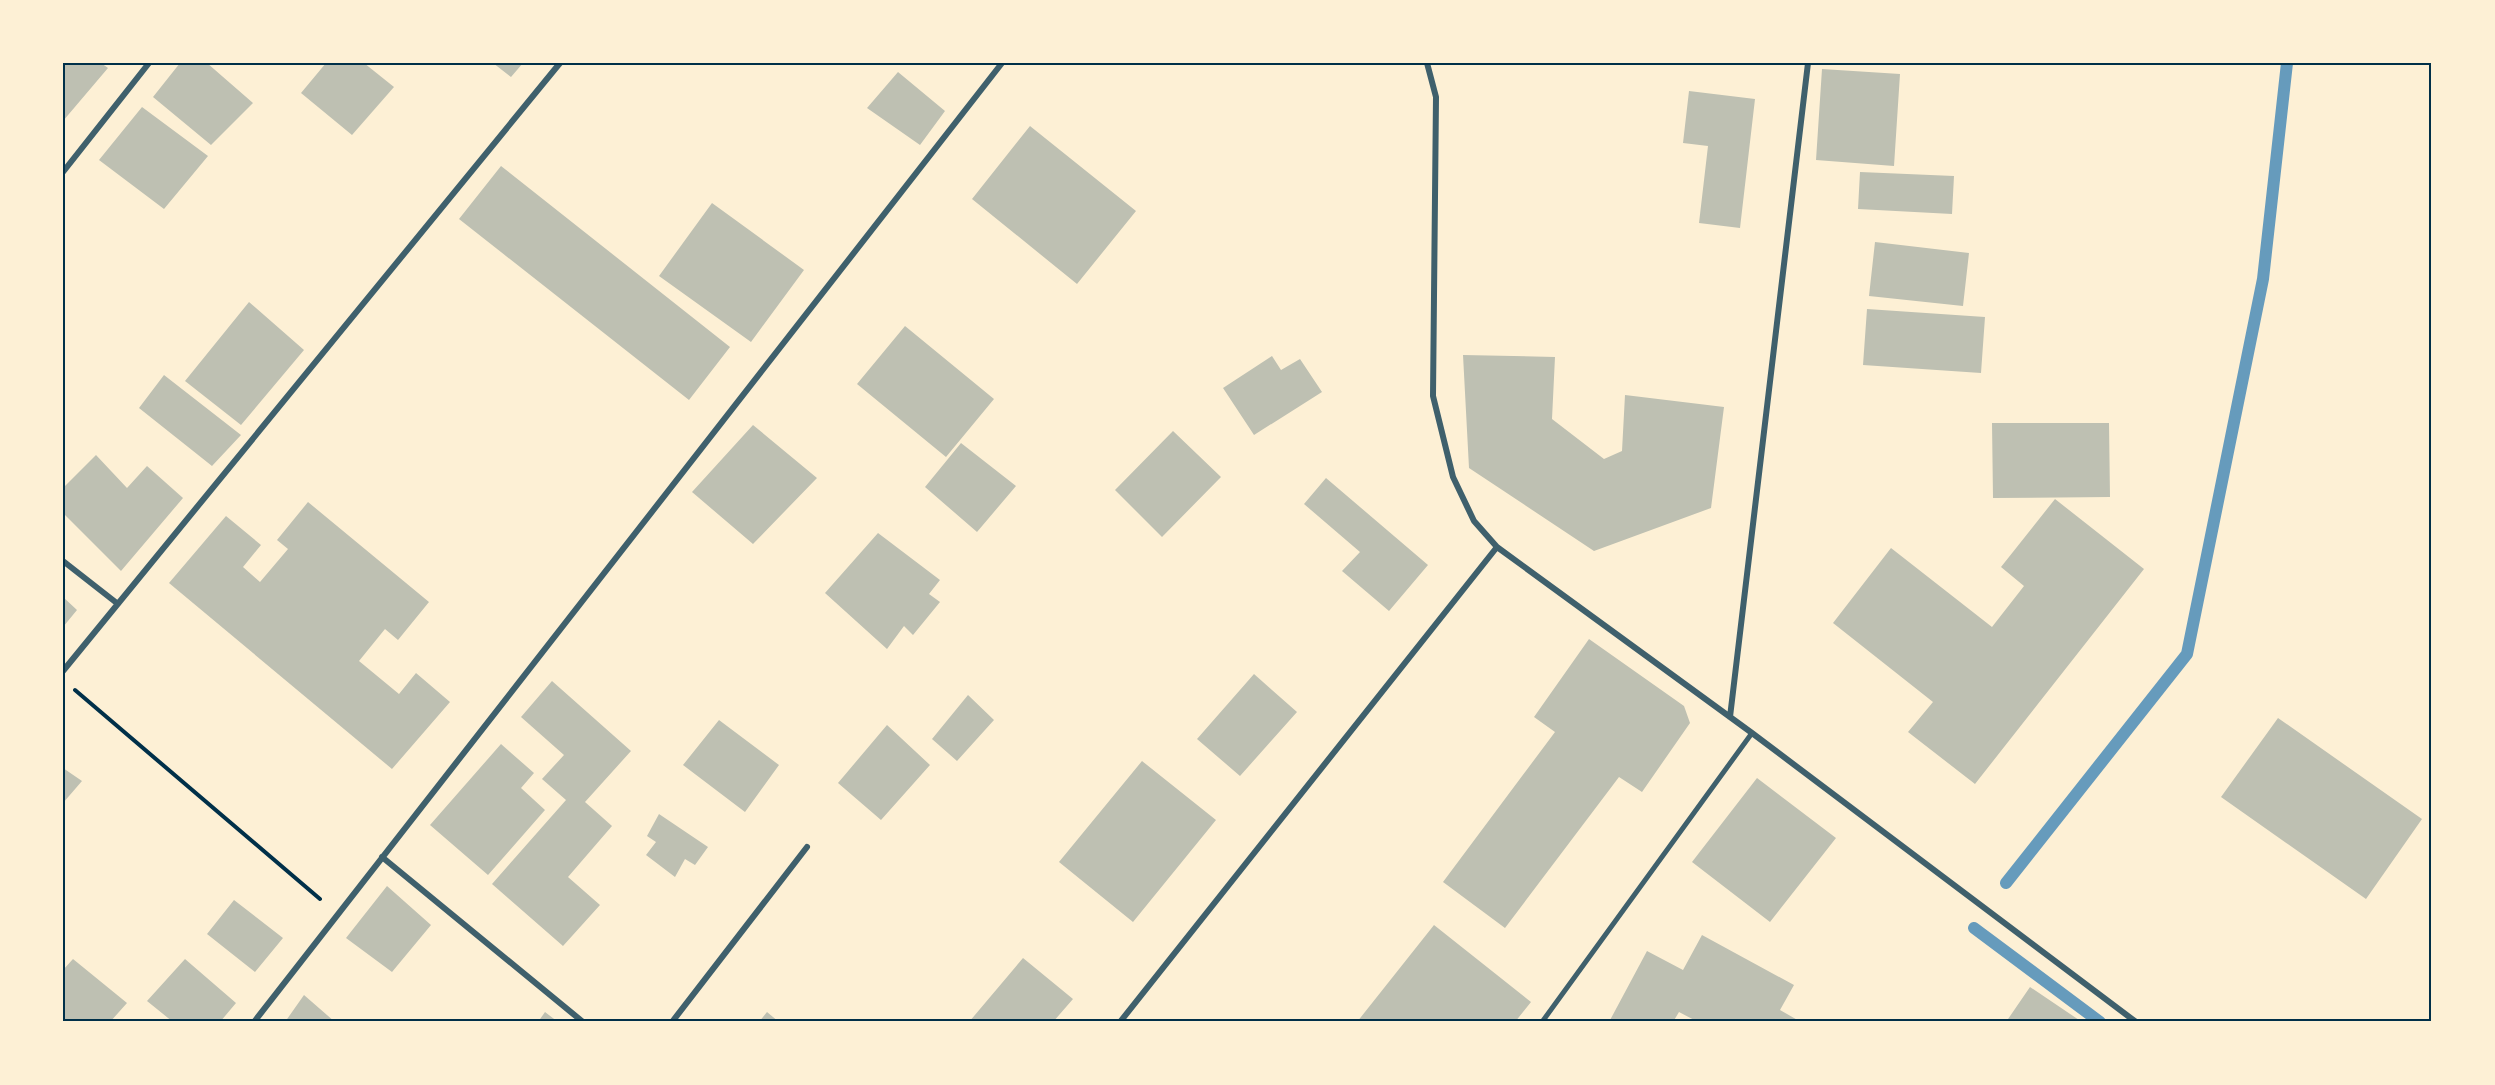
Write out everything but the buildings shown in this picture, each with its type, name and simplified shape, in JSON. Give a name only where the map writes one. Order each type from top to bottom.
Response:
[{"type":"street","points":[[63,172],[149,63]]},
{"type":"street","points":[[63,671],[560,63]]},
{"type":"street","points":[[254,1022],[1002,63]]},
{"type":"street","points":[[1427,63],[1436,97],[1433,396],[1453,477],[1474,521],[1497,547],[1752,733],[2136,1022]]},
{"type":"street","points":[[1730,717],[1808,63]]},
{"type":"street","points":[[1120,1022],[1497,547]]},
{"type":"street","points":[[63,561],[118,604]]},
{"type":"street","points":[[1542,1022],[1752,733]]},
{"type":"street","points":[[672,1022],[807,847]]},
{"type":"street","points":[[382,857],[583,1022]]},
{"type":"path","points":[[72,687],[338,914]]},
{"type":"waterway","points":[[2006,883],[2187,654],[2263,279],[2287,63]]},
{"type":"waterway","points":[[1974,928],[2100,1022]]}]
